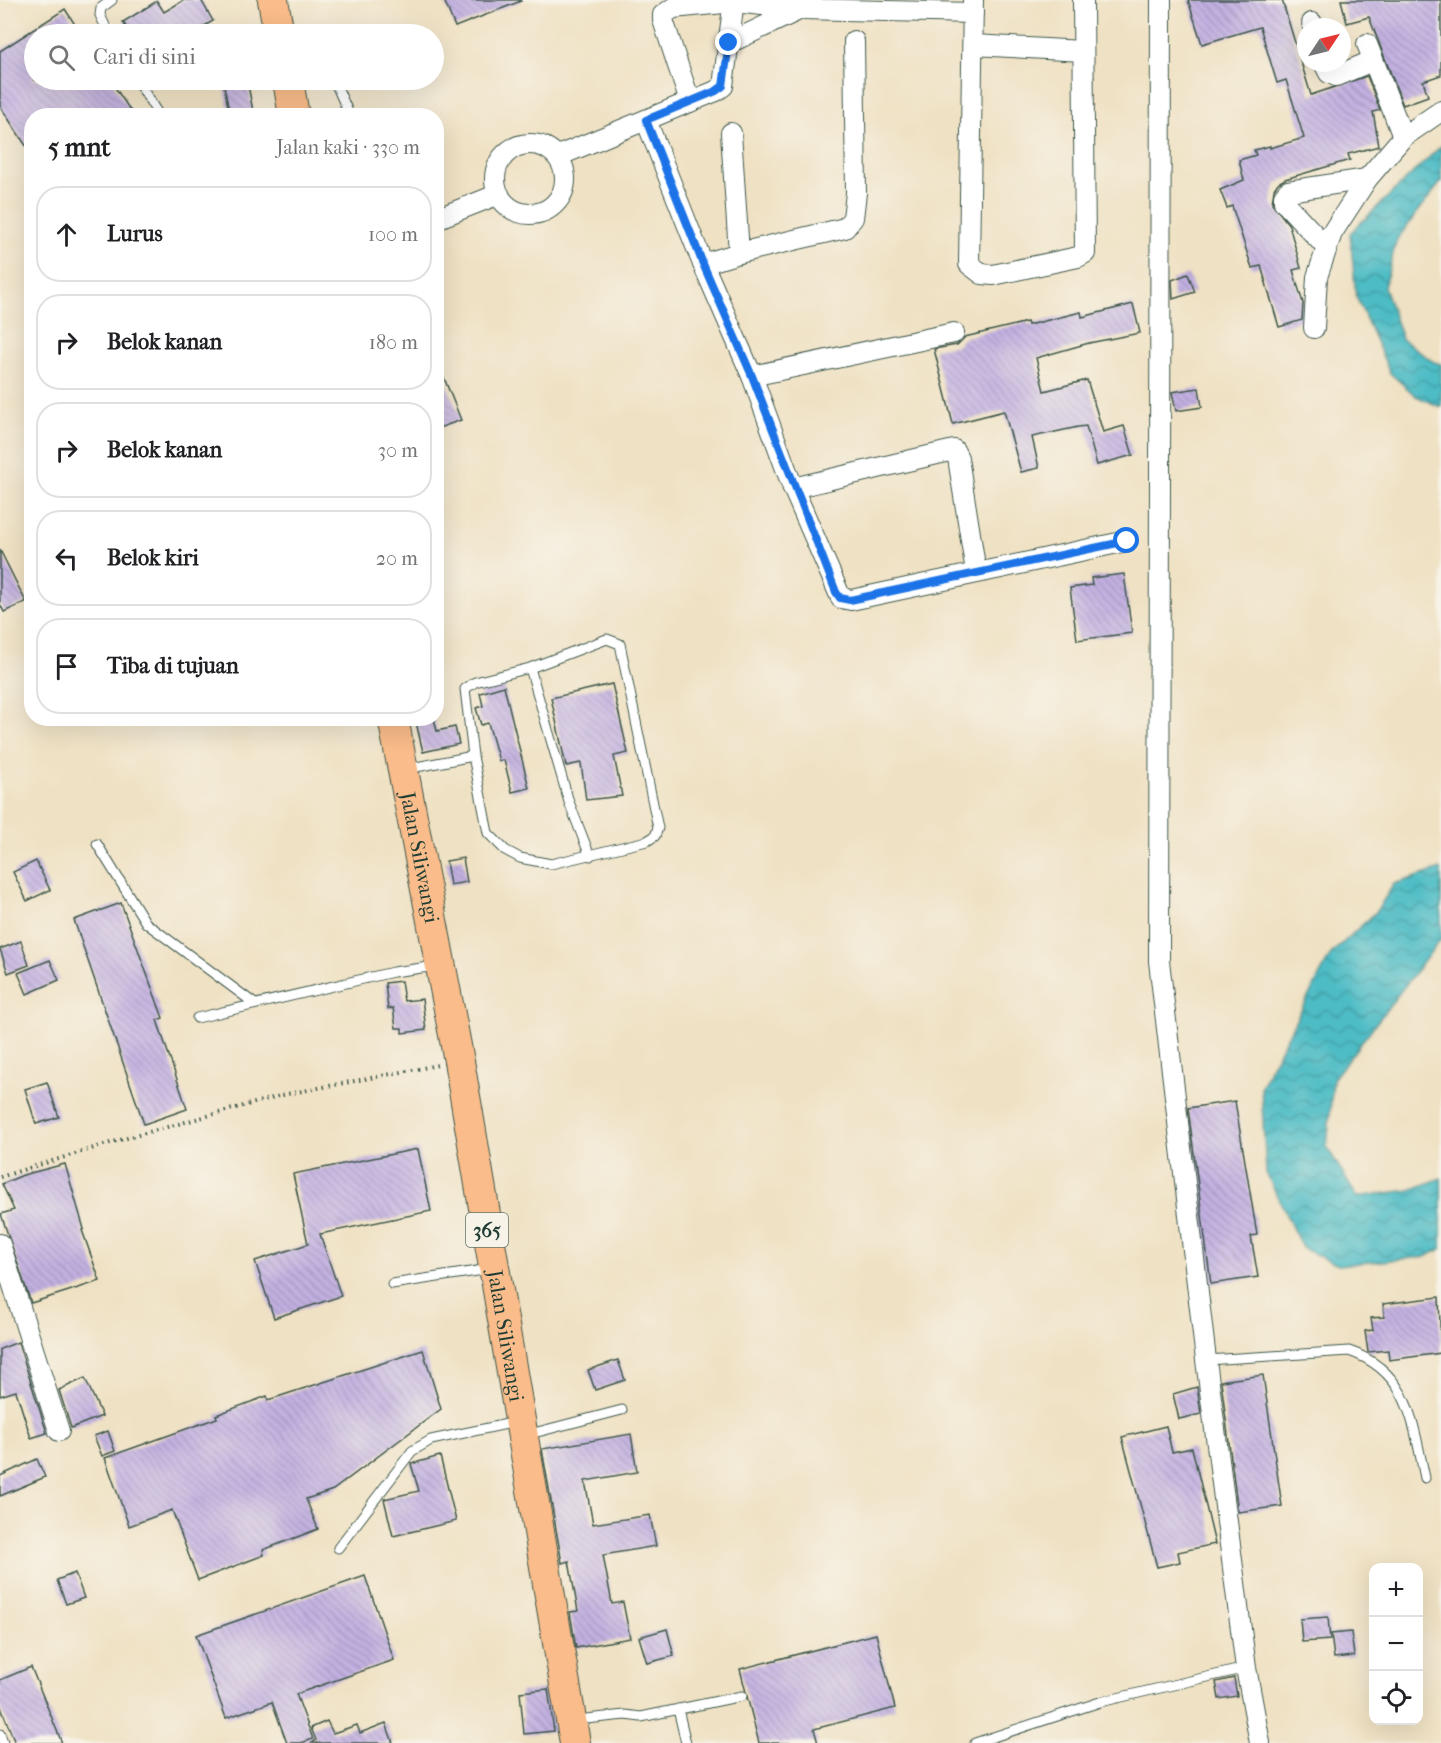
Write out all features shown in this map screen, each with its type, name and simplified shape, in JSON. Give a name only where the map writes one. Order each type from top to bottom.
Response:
[{"type":"main road","points":[[273,0],[277,24]]},
{"type":"main road","points":[[291,90],[293,108]]},
{"type":"main road","name":"Jalan Siliwangi","points":[[394,726],[459,1061],[519,1429],[573,1732]]},
{"type":"street","points":[[690,102],[663,15],[674,8],[734,1],[801,9],[853,5],[973,6],[969,264],[982,274],[993,275],[1078,257],[1084,253],[1083,0]]},
{"type":"street","points":[[1161,0],[1159,961],[1206,1360],[1246,1668],[1260,1743]]},
{"type":"street","points":[[558,156],[690,102],[723,86],[734,1]]},
{"type":"street","points":[[729,43],[801,9]]},
{"type":"street","points":[[703,264],[740,253],[833,232],[845,228],[854,218],[856,193],[854,41]]},
{"type":"street","points":[[973,45],[1083,51]]},
{"type":"street","points":[[1351,66],[1370,53],[1403,137]]},
{"type":"street","points":[[1328,72],[1336,76],[1342,72]]},
{"type":"street","points":[[1314,328],[1317,277],[1325,246],[1367,178],[1403,137],[1441,111]]},
{"type":"street","points":[[646,120],[703,264],[752,376],[793,488],[840,598],[850,600],[1127,541]]},
{"type":"street","points":[[731,133],[740,253]]},
{"type":"street","points":[[522,144],[538,144],[558,156],[565,170],[565,186],[558,200],[546,210],[523,213],[509,207],[499,194],[496,171],[508,151],[522,144]]},
{"type":"street","points":[[1325,246],[1284,202],[1284,196],[1288,191],[1367,178]]},
{"type":"street","points":[[444,216],[499,194]]},
{"type":"street","points":[[752,376],[954,333]]},
{"type":"street","points":[[793,488],[954,450],[958,458],[976,572]]},
{"type":"street","points":[[0,1244],[59,1431]]},
{"type":"lane","points":[[104,24],[100,15],[101,8],[112,0]]},
{"type":"lane","points":[[142,90],[154,108]]},
{"type":"lane","points":[[338,90],[346,108]]},
{"type":"lane","points":[[607,639],[620,644],[658,828],[655,836],[647,841],[551,864],[520,858],[505,850],[488,833],[473,756],[465,689],[475,682],[530,668],[607,639]]},
{"type":"lane","points":[[530,668],[569,802],[590,856]]},
{"type":"lane","points":[[402,770],[473,756]]},
{"type":"lane","points":[[97,844],[146,923],[255,1004]]},
{"type":"lane","points":[[196,1018],[393,972],[439,965]]},
{"type":"lane","points":[[392,1284],[493,1268]]},
{"type":"lane","points":[[1206,1360],[1349,1351],[1367,1357],[1383,1371],[1404,1396],[1416,1432],[1425,1478]]},
{"type":"lane","points":[[338,1548],[412,1451],[431,1440],[519,1429],[544,1432],[622,1410]]},
{"type":"lane","points":[[975,1743],[1100,1702],[1246,1668]]},
{"type":"lane","points":[[573,1732],[625,1715],[641,1717],[742,1696]]},
{"type":"lane","points":[[678,1709],[686,1743]]},
{"type":"lane","points":[[0,1734],[3,1743]]},
{"type":"path","points":[[0,1177],[120,1140],[287,1094],[459,1061]]},
{"type":"water","points":[[1441,146],[1441,182],[1397,239],[1384,287],[1402,339],[1434,362],[1441,364],[1441,407],[1416,396],[1390,373],[1356,296],[1350,233]]},
{"type":"water","points":[[1441,869],[1441,939],[1333,1079],[1327,1147],[1357,1197],[1410,1190],[1441,1178],[1441,1249],[1425,1257],[1338,1265],[1302,1248],[1266,1173],[1261,1086],[1331,954],[1376,912],[1394,884]]},
{"type":"building","points":[[184,0],[201,0],[213,21],[208,24],[124,24],[123,22],[157,1],[164,12]]},
{"type":"building","points":[[444,0],[520,0],[521,1],[455,27]]},
{"type":"building","points":[[1188,0],[1282,0],[1297,49],[1297,72],[1304,72],[1311,95],[1367,76],[1380,110],[1373,112],[1379,146],[1348,154],[1350,160],[1285,179],[1274,189],[1272,203],[1289,225],[1301,268],[1293,270],[1303,303],[1302,320],[1279,327],[1261,266],[1252,268],[1232,206],[1227,208],[1220,190],[1244,180],[1239,160],[1256,155],[1254,150],[1304,138],[1286,80],[1277,83],[1260,27],[1202,44]]},
{"type":"building","points":[[1341,0],[1441,0],[1441,75],[1423,81],[1428,96],[1403,105],[1369,17],[1351,22],[1351,18],[1346,18]]},
{"type":"building","points":[[65,9],[75,24],[42,24]]},
{"type":"building","points":[[24,35],[24,90],[117,90],[129,108],[24,108],[24,143],[0,106],[0,51]]},
{"type":"building","points":[[225,90],[249,90],[252,108],[228,108]]},
{"type":"building","points":[[1188,274],[1195,292],[1173,299],[1172,280]]},
{"type":"building","points":[[1133,304],[1140,333],[1089,343],[1036,358],[1044,391],[1087,380],[1103,432],[1124,426],[1133,455],[1097,465],[1086,426],[1078,427],[1032,437],[1039,468],[1021,472],[1004,411],[953,424],[934,349],[957,345],[965,337],[1027,322],[1028,325],[1081,312],[1082,317]]},
{"type":"building","points":[[444,378],[461,420],[444,426]]},
{"type":"building","points":[[1199,388],[1202,407],[1176,411],[1172,392]]},
{"type":"building","points":[[0,550],[24,598],[24,603],[4,612],[0,604]]},
{"type":"building","points":[[1124,574],[1132,633],[1077,640],[1070,588],[1092,585],[1091,578]]},
{"type":"building","points":[[612,684],[628,753],[614,756],[622,796],[586,800],[581,763],[566,766],[551,698]]},
{"type":"building","points":[[504,686],[529,788],[512,792],[504,760],[499,761],[488,723],[481,725],[476,708],[483,706],[480,693]]},
{"type":"building","points":[[417,726],[436,726],[437,731],[455,727],[459,744],[423,752]]},
{"type":"building","points":[[463,858],[467,882],[450,885],[446,861]]},
{"type":"building","points":[[36,861],[50,890],[27,901],[13,872]]},
{"type":"building","points":[[121,903],[163,1018],[157,1020],[187,1109],[144,1124],[74,920]]},
{"type":"building","points":[[21,941],[29,965],[8,973],[0,949]]},
{"type":"building","points":[[50,960],[59,980],[27,994],[18,973]]},
{"type":"building","points":[[401,981],[404,1001],[422,999],[426,1030],[402,1033],[402,1028],[396,1028],[393,1008],[388,1009],[385,983]]},
{"type":"building","points":[[47,1082],[59,1117],[36,1124],[25,1089]]},
{"type":"building","points":[[1235,1101],[1257,1235],[1251,1236],[1258,1277],[1211,1284],[1188,1108]]},
{"type":"building","points":[[418,1149],[431,1211],[320,1234],[341,1296],[274,1318],[255,1261],[308,1244],[293,1174]]},
{"type":"building","points":[[65,1164],[84,1229],[82,1230],[100,1281],[31,1303],[1,1214],[14,1210],[2,1184],[23,1175]]},
{"type":"building","points":[[1439,1297],[1441,1353],[1389,1360],[1388,1350],[1368,1352],[1365,1331],[1373,1330],[1371,1318],[1384,1317],[1383,1304]]},
{"type":"building","points":[[18,1342],[47,1433],[31,1438],[16,1391],[0,1396],[0,1349]]},
{"type":"building","points":[[423,1350],[441,1409],[333,1490],[306,1499],[318,1529],[263,1550],[264,1555],[198,1580],[172,1510],[129,1526],[105,1458],[217,1418],[216,1415],[267,1396],[268,1400]]},
{"type":"building","points":[[618,1360],[625,1380],[595,1390],[588,1370]]},
{"type":"building","points":[[1263,1375],[1282,1506],[1238,1512],[1221,1381]]},
{"type":"building","points":[[85,1378],[102,1416],[71,1428],[59,1390]]},
{"type":"building","points":[[1197,1387],[1201,1414],[1179,1419],[1173,1394]]},
{"type":"building","points":[[1166,1426],[1172,1452],[1192,1448],[1215,1544],[1178,1552],[1180,1562],[1157,1567],[1122,1437]]},
{"type":"building","points":[[108,1431],[115,1451],[102,1456],[94,1436]]},
{"type":"building","points":[[631,1434],[637,1472],[585,1481],[593,1524],[650,1515],[656,1546],[603,1555],[612,1604],[623,1602],[630,1638],[576,1648],[570,1612],[578,1611],[569,1561],[562,1563],[542,1449]]},
{"type":"building","points":[[440,1456],[456,1521],[393,1536],[384,1499],[419,1491],[411,1464]]},
{"type":"building","points":[[37,1459],[45,1477],[0,1496],[0,1476]]},
{"type":"building","points":[[75,1573],[84,1598],[66,1604],[57,1580]]},
{"type":"building","points":[[365,1576],[394,1660],[296,1694],[313,1739],[301,1743],[287,1743],[272,1702],[226,1718],[196,1635]]},
{"type":"building","points":[[1328,1617],[1330,1640],[1302,1642],[1300,1619]]},
{"type":"building","points":[[667,1629],[674,1656],[647,1663],[639,1637]]},
{"type":"building","points":[[1351,1632],[1354,1656],[1334,1658],[1331,1634]]},
{"type":"building","points":[[876,1634],[895,1708],[814,1729],[818,1743],[759,1743],[740,1669]]},
{"type":"building","points":[[31,1667],[62,1743],[15,1743],[0,1705],[0,1680]]},
{"type":"building","points":[[1234,1678],[1237,1696],[1219,1699],[1216,1682]]},
{"type":"building","points":[[548,1689],[554,1731],[524,1734],[520,1692]]},
{"type":"building","points":[[327,1721],[333,1733],[357,1725],[360,1733],[386,1723],[393,1743],[312,1743],[316,1740],[311,1728]]},
{"type":"route","points":[[729,43],[723,86],[646,120],[703,264],[752,376],[793,488],[840,598],[850,600],[1127,541]]}]
